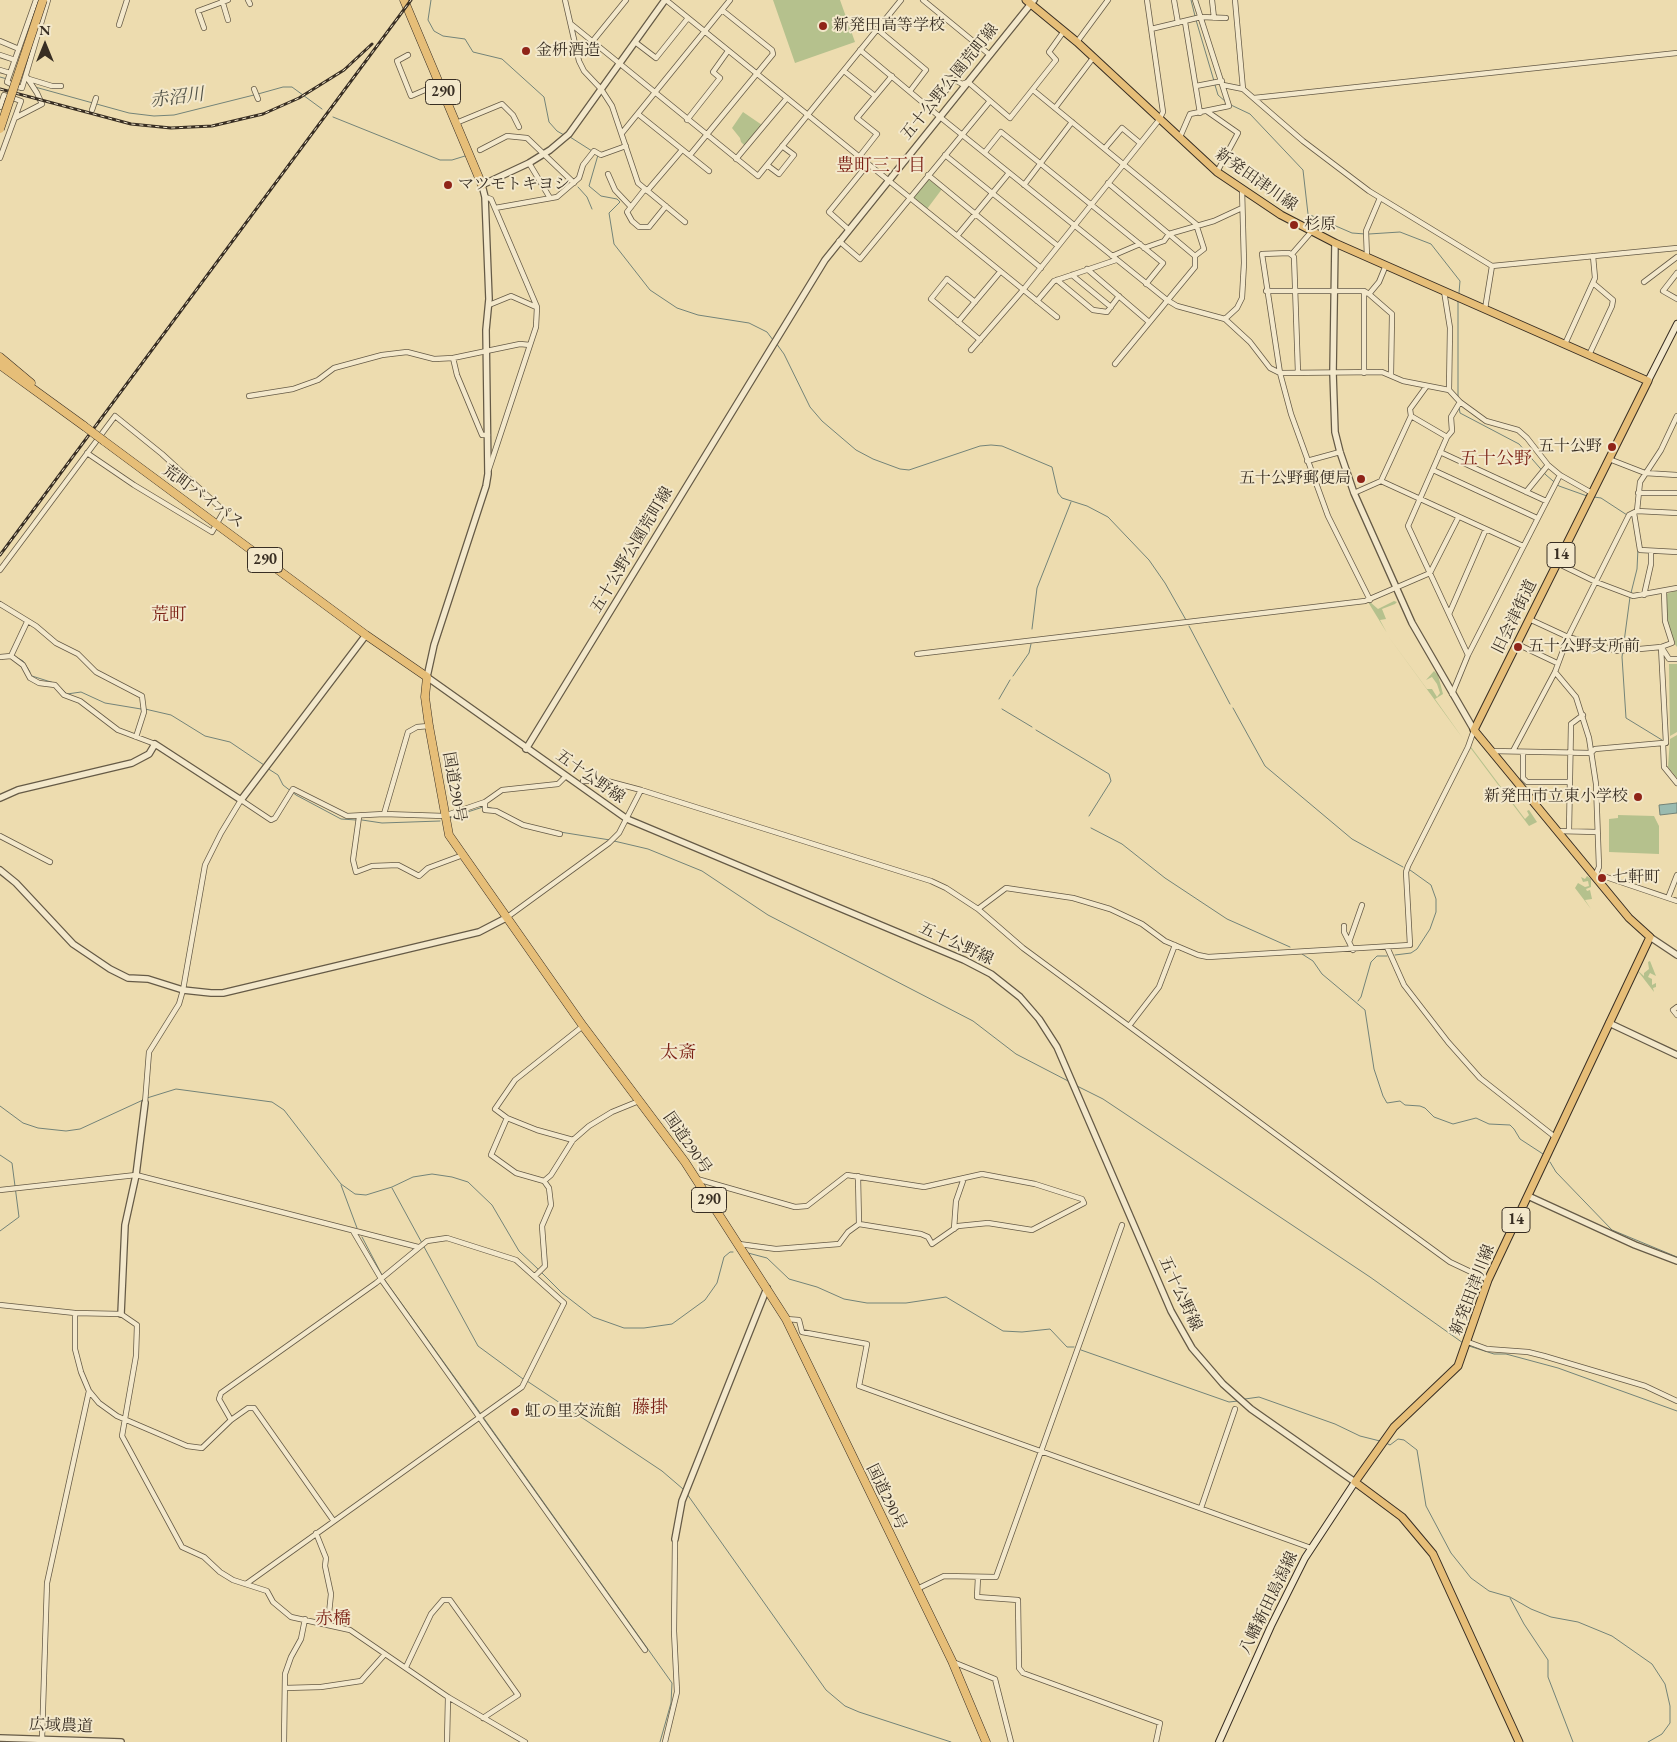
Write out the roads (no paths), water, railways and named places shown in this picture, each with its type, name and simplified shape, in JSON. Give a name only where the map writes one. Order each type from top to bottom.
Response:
[{"type":"highway","points":[[0,129],[43,0]]},
{"type":"highway","name":"290","points":[[404,0],[482,185]]},
{"type":"highway","name":"荒町バイパス","points":[[0,357],[60,409]]},
{"type":"highway","name":"荒町バイパス","points":[[0,365],[366,635],[426,677]]},
{"type":"highway","name":"国道290号","points":[[426,677],[425,697],[429,726],[449,835],[583,1026],[696,1179],[786,1319],[952,1661],[986,1742]]},
{"type":"main road","name":"新発田津川線","points":[[1030,1],[1217,172],[1281,215],[1335,243],[1648,382]]},
{"type":"main road","points":[[1648,382],[1676,328]]},
{"type":"main road","name":"旧会津街道","points":[[1474,730],[1648,382]]},
{"type":"main road","points":[[1474,730],[1629,918],[1650,937]]},
{"type":"main road","name":"新発田津川線","points":[[1355,1482],[1394,1427],[1458,1366],[1468,1342],[1488,1280],[1650,937]]},
{"type":"main road","points":[[1355,1482],[1402,1517],[1432,1554],[1519,1742]]},
{"type":"main road","name":"八幡新田島潟線","points":[[1219,1742],[1271,1626],[1311,1548],[1355,1482]]},
{"type":"street","points":[[36,0],[7,82],[22,88],[27,77],[48,0]]},
{"type":"street","points":[[119,25],[127,0]]},
{"type":"street","points":[[204,28],[198,11],[228,0]]},
{"type":"street","points":[[565,0],[579,61],[584,71],[601,89],[612,106],[638,183],[685,222]]},
{"type":"street","points":[[592,42],[626,0]]},
{"type":"street","points":[[426,677],[434,645],[486,486],[488,470],[487,350],[489,305],[485,197],[482,185],[528,164],[566,136],[666,0],[1057,317]]},
{"type":"street","points":[[622,133],[730,0]]},
{"type":"street","points":[[570,24],[706,136],[758,176],[901,0]]},
{"type":"street","points":[[923,0],[990,55]]},
{"type":"street","points":[[1076,42],[1106,2],[1099,0]]},
{"type":"street","points":[[971,350],[1041,268],[1159,120],[1163,112],[1147,0]]},
{"type":"street","points":[[1174,0],[1178,23]]},
{"type":"street","points":[[1179,138],[1190,114],[1208,112],[1229,104],[1195,0]]},
{"type":"street","points":[[1212,0],[1214,18]]},
{"type":"street","points":[[1235,0],[1243,89]]},
{"type":"street","points":[[222,1],[228,20]]},
{"type":"street","name":"五十公野公園荒町線","points":[[526,749],[786,324],[839,241],[990,55],[1030,1]]},
{"type":"street","points":[[690,156],[773,54],[772,50],[722,10]]},
{"type":"street","points":[[1151,29],[1202,17],[1226,18]]},
{"type":"street","points":[[635,42],[656,58],[688,18]]},
{"type":"street","points":[[1185,22],[1200,113]]},
{"type":"street","points":[[876,29],[926,70],[910,91]]},
{"type":"street","points":[[931,108],[955,80],[962,84],[968,82],[1010,118],[1056,60],[1049,52],[1064,31]]},
{"type":"street","points":[[0,41],[19,49]]},
{"type":"street","points":[[860,50],[1167,300],[1177,306],[1225,319],[1250,342],[1270,368],[1280,373],[1382,372],[1426,387]]},
{"type":"street","points":[[687,120],[720,78],[713,72],[728,51]]},
{"type":"street","points":[[1254,98],[1677,53]]},
{"type":"street","points":[[0,55],[15,60]]},
{"type":"street","points":[[408,55],[396,61],[411,96],[439,84]]},
{"type":"street","points":[[1055,108],[1093,58]]},
{"type":"street","points":[[0,70],[10,73]]},
{"type":"street","points":[[844,71],[875,96]]},
{"type":"street","points":[[859,157],[876,134],[857,118],[892,76]]},
{"type":"street","points":[[27,77],[52,86],[61,86]]},
{"type":"street","points":[[16,118],[42,104],[27,77]]},
{"type":"street","points":[[1196,86],[1222,83],[1243,89],[1303,141],[1380,198],[1492,266],[1677,248]]},
{"type":"street","points":[[254,89],[258,99]]},
{"type":"street","points":[[1033,90],[1196,224],[1204,248],[1195,256],[1195,267],[1115,364]]},
{"type":"street","points":[[0,107],[4,96],[21,101],[0,158]]},
{"type":"street","points":[[92,110],[96,98]]},
{"type":"street","points":[[736,160],[787,98]]},
{"type":"street","points":[[839,241],[860,259],[990,101]]},
{"type":"street","points":[[456,123],[502,104],[513,115],[519,127]]},
{"type":"street","points":[[1208,112],[1238,133],[1217,172]]},
{"type":"street","points":[[638,114],[709,171]]},
{"type":"street","points":[[1024,185],[1072,122]]},
{"type":"street","points":[[1105,148],[1122,128],[1140,143]]},
{"type":"street","points":[[985,152],[1002,132],[1140,244],[1163,263],[1146,284]]},
{"type":"street","points":[[480,150],[507,136],[527,138],[574,183]]},
{"type":"street","points":[[494,208],[557,197],[579,178],[583,165],[592,153],[601,154],[626,146]]},
{"type":"street","points":[[767,165],[779,174],[794,156],[782,146]]},
{"type":"street","points":[[666,206],[649,227],[639,227],[632,221],[628,212],[682,150]]},
{"type":"street","points":[[945,154],[1058,246]]},
{"type":"street","points":[[528,164],[550,198]]},
{"type":"street","points":[[848,230],[829,212],[868,164]]},
{"type":"street","points":[[957,236],[1009,172]]},
{"type":"street","points":[[608,174],[615,190],[631,207]]},
{"type":"street","points":[[928,175],[1041,268]]},
{"type":"street","points":[[1108,184],[1195,256]]},
{"type":"street","points":[[1225,319],[1237,308],[1242,298],[1244,263],[1242,189]]},
{"type":"street","points":[[485,197],[490,199],[537,307],[536,327],[488,470]]},
{"type":"street","points":[[1367,256],[1366,231],[1380,198]]},
{"type":"street","points":[[1144,248],[1164,241],[1169,234],[1196,224],[1214,221],[1242,208]]},
{"type":"street","points":[[1298,373],[1292,254],[1312,231]]},
{"type":"street","points":[[978,909],[1006,888],[1043,892],[1110,908],[1142,924],[1175,946],[1208,957],[1302,950],[1353,950],[1410,945],[1406,872],[1474,730],[1412,623],[1354,493],[1340,452],[1335,432],[1333,373],[1335,243]]},
{"type":"street","points":[[1037,301],[1054,281],[1087,270],[1140,244]]},
{"type":"street","points":[[1292,254],[1262,254],[1266,291],[1280,373],[1291,414],[1328,516],[1370,600]]},
{"type":"street","points":[[1565,344],[1595,278],[1592,256]]},
{"type":"street","points":[[1644,282],[1677,257]]},
{"type":"street","points":[[1364,373],[1367,293],[1379,282],[1386,265]]},
{"type":"street","points":[[1486,309],[1492,266]]},
{"type":"street","points":[[1087,270],[1149,322]]},
{"type":"street","points":[[958,322],[1000,272]]},
{"type":"street","points":[[1677,273],[1663,291],[1677,299]]},
{"type":"street","points":[[1072,275],[1111,307]]},
{"type":"street","points":[[975,302],[947,279],[931,299],[980,340]]},
{"type":"street","points":[[1057,280],[1093,310],[1107,312],[1119,296]]},
{"type":"street","points":[[1589,355],[1613,300],[1592,283]]},
{"type":"street","points":[[1266,291],[1367,293],[1392,314],[1392,375]]},
{"type":"street","points":[[1444,291],[1450,328],[1449,390]]},
{"type":"street","points":[[489,305],[511,296],[537,307]]},
{"type":"street","points":[[248,396],[293,389],[318,380],[334,368],[382,355],[406,352],[434,359],[453,358],[520,344],[530,345]]},
{"type":"street","points":[[453,358],[457,375],[482,435],[488,435]]},
{"type":"street","points":[[1354,493],[1381,481],[1411,416],[1410,409],[1426,387],[1432,385],[1449,390],[1460,402],[1486,421],[1518,430],[1528,438],[1548,465],[1560,475],[1592,493]]},
{"type":"street","points":[[1460,402],[1451,417],[1452,431],[1440,452],[1408,526],[1468,654]]},
{"type":"street","points":[[0,570],[87,453],[115,416],[162,454],[224,511],[212,532],[134,485],[87,453]]},
{"type":"street","points":[[1411,416],[1447,437]]},
{"type":"street","points":[[1677,416],[1664,443],[1640,482],[1636,512],[1640,550],[1677,552]]},
{"type":"street","points":[[1308,461],[1340,452]]},
{"type":"street","points":[[1440,452],[1546,501]]},
{"type":"street","points":[[1609,459],[1646,473],[1677,475]]},
{"type":"street","points":[[1526,492],[1548,465]]},
{"type":"street","points":[[1432,470],[1537,518]]},
{"type":"street","points":[[1452,694],[1468,654],[1560,475]]},
{"type":"street","points":[[1381,481],[1458,518],[1523,546]]},
{"type":"street","points":[[1638,493],[1677,493]]},
{"type":"street","points":[[1513,751],[1555,672],[1557,662],[1568,637],[1629,516],[1636,512],[1677,513]]},
{"type":"street","points":[[917,654],[1370,600],[1430,573],[1458,518]]},
{"type":"street","points":[[1449,614],[1486,530]]},
{"type":"street","points":[[1644,595],[1651,564],[1651,551]]},
{"type":"street","points":[[1557,563],[1596,582],[1633,596],[1664,592],[1677,588]]},
{"type":"street","points":[[1529,619],[1568,637],[1618,652],[1661,647],[1672,643],[1665,621],[1664,592]]},
{"type":"street","points":[[0,604],[56,643],[78,654],[96,672],[142,696],[144,712],[136,737]]},
{"type":"street","points":[[10,656],[27,622]]},
{"type":"street","points":[[121,1314],[125,1224],[136,1175],[149,1052],[179,1004],[205,865],[221,833],[241,800],[366,635]]},
{"type":"street","points":[[1517,644],[1557,662]]},
{"type":"street","points":[[1661,647],[1669,659],[1677,658]]},
{"type":"street","points":[[1492,751],[1591,753],[1596,749],[1666,743],[1661,647]]},
{"type":"street","points":[[0,657],[10,656],[23,665],[30,678],[38,682],[55,685],[64,696],[75,698],[118,730],[156,744],[271,820],[275,818],[293,789],[333,811],[347,816],[359,817],[384,814],[444,816],[485,802],[502,790],[558,784],[565,777]]},
{"type":"street","points":[[1555,672],[1576,696],[1589,738],[1596,784],[1599,867],[1595,876],[1603,876],[1677,902]]},
{"type":"street","name":"五十公野線","points":[[426,677],[627,820],[964,960],[991,974],[1020,997],[1039,1019],[1057,1047],[1171,1310],[1192,1348],[1223,1384],[1250,1409],[1355,1482]]},
{"type":"street","points":[[1569,831],[1571,724],[1583,715]]},
{"type":"street","points":[[384,814],[408,732],[417,727],[429,726]]},
{"type":"street","points":[[1663,743],[1664,767],[1677,783]]},
{"type":"street","points":[[0,798],[18,790],[132,763],[149,754],[156,744]]},
{"type":"street","points":[[1523,752],[1523,778],[1527,782]]},
{"type":"street","points":[[583,781],[607,781],[641,790],[931,881],[978,909],[1023,948],[1450,1262],[1488,1280]]},
{"type":"street","points":[[1516,781],[1570,782]]},
{"type":"street","points":[[0,870],[16,883],[73,944],[110,969],[128,978],[148,979],[183,990],[223,993],[479,932],[506,918],[610,843],[627,820],[641,790]]},
{"type":"street","points":[[485,802],[485,810],[496,812],[523,825],[560,834]]},
{"type":"street","points":[[359,817],[353,860],[356,872],[372,866],[398,866],[419,876],[428,868],[463,856]]},
{"type":"street","points":[[1557,831],[1597,832]]},
{"type":"street","points":[[0,836],[50,862]]},
{"type":"street","points":[[1668,898],[1677,875]]},
{"type":"street","points":[[1349,942],[1362,906]]},
{"type":"street","points":[[1344,926],[1353,950]]},
{"type":"street","points":[[1650,937],[1677,955]]},
{"type":"street","points":[[1129,1026],[1159,986],[1175,946]]},
{"type":"street","points":[[1387,946],[1404,985],[1448,1042],[1480,1078],[1555,1137]]},
{"type":"street","points":[[1677,1006],[1673,1010],[1677,1015]]},
{"type":"street","points":[[1609,1023],[1677,1055]]},
{"type":"street","points":[[573,1140],[537,1130],[507,1118],[495,1108],[511,1084],[583,1026]]},
{"type":"street","points":[[544,1181],[573,1140],[589,1126],[612,1112],[639,1101]]},
{"type":"street","points":[[507,1118],[491,1155],[516,1173],[544,1181],[549,1188],[550,1205],[542,1226],[545,1266],[535,1276]]},
{"type":"street","points":[[696,1179],[795,1207],[806,1206],[847,1175],[924,1187],[982,1174],[1036,1184],[1082,1199],[1084,1203],[1032,1230],[988,1223],[958,1226],[932,1244],[928,1238],[921,1234],[859,1224],[848,1232],[839,1244],[776,1249],[737,1244]]},
{"type":"street","points":[[0,1190],[136,1175],[418,1247]]},
{"type":"street","points":[[858,1176],[859,1224]]},
{"type":"street","points":[[954,1229],[956,1201],[964,1178]]},
{"type":"street","points":[[1528,1196],[1635,1245],[1677,1261]]},
{"type":"street","points":[[916,1589],[944,1576],[996,1577],[1122,1225]]},
{"type":"street","points":[[353,1230],[381,1279],[478,1418],[645,1650]]},
{"type":"street","points":[[231,1420],[219,1399],[221,1393],[381,1279],[427,1241],[447,1238],[516,1260],[564,1303],[524,1385],[246,1584]]},
{"type":"street","points":[[665,1742],[677,1692],[674,1631],[676,1539],[682,1501],[767,1288]]},
{"type":"street","points":[[0,1305],[75,1313],[121,1314],[136,1325],[137,1337],[131,1395],[124,1419],[122,1436],[124,1445],[182,1547],[204,1558],[233,1580],[267,1591],[273,1602],[290,1617],[350,1630],[448,1697],[525,1742]]},
{"type":"street","points":[[75,1313],[75,1348],[81,1372],[89,1391],[99,1403],[124,1419],[187,1446],[202,1448],[231,1420],[248,1408],[254,1408],[333,1520]]},
{"type":"street","points":[[786,1319],[793,1318],[798,1320],[802,1332],[868,1344],[859,1386],[1311,1548]]},
{"type":"street","points":[[1468,1342],[1487,1349],[1528,1352],[1544,1356],[1645,1386],[1677,1401]]},
{"type":"street","points":[[42,1739],[47,1583],[89,1391]]},
{"type":"street","points":[[1200,1508],[1235,1409]]},
{"type":"street","points":[[316,1533],[326,1558],[325,1566],[331,1594],[328,1624]]},
{"type":"street","points":[[978,1577],[977,1597],[1018,1600],[1019,1668],[1022,1673],[1160,1723],[1156,1742]]},
{"type":"street","points":[[406,1667],[431,1614],[443,1600],[450,1600],[518,1695],[483,1718]]},
{"type":"street","points":[[284,1742],[285,1674],[291,1657],[301,1639],[305,1619]]},
{"type":"street","points":[[285,1688],[321,1687],[361,1681],[385,1654]]},
{"type":"street","points":[[952,1661],[995,1679],[1011,1742]]},
{"type":"street","points":[[447,1742],[448,1697]]},
{"type":"street","name":"広域農道","points":[[0,1738],[121,1742]]},
{"type":"water","points":[[1677,803],[1677,813],[1660,815],[1659,805]]},
{"type":"waterway","points":[[431,0],[428,20],[434,31],[443,36],[465,39],[473,52],[502,59],[544,97],[549,122],[557,131],[564,135]]},
{"type":"waterway","points":[[1191,0],[1195,16]]},
{"type":"waterway","points":[[1196,20],[1214,81]]},
{"type":"waterway","name":"赤沼川","points":[[0,77],[7,79]]},
{"type":"waterway","points":[[1215,85],[1218,95],[1226,102]]},
{"type":"waterway","name":"赤沼川","points":[[35,87],[129,113],[154,116],[174,115],[254,95]]},
{"type":"waterway","name":"赤沼川","points":[[258,94],[283,87],[292,87],[322,109]]},
{"type":"waterway","points":[[1231,105],[1250,114],[1303,170],[1308,214],[1352,233],[1365,234]]},
{"type":"waterway","name":"赤沼川","points":[[333,117],[440,160],[452,160],[465,156]]},
{"type":"waterway","points":[[570,137],[592,151]]},
{"type":"waterway","points":[[598,155],[589,186],[601,196],[617,199],[620,202],[609,213],[614,244],[650,290],[677,308],[698,315],[749,323],[767,332],[773,340]]},
{"type":"waterway","name":"赤沼川","points":[[578,187],[587,197],[592,209]]},
{"type":"waterway","points":[[1369,234],[1400,232],[1431,244],[1460,281],[1459,293]]},
{"type":"waterway","points":[[1458,299],[1458,398]]},
{"type":"waterway","points":[[776,343],[784,354],[810,407],[822,421],[856,450],[873,459],[900,469],[909,470],[980,446],[991,445],[1002,446],[1052,467],[1058,493],[1062,498],[1087,506],[1108,517],[1149,560],[1165,583],[1186,620]]},
{"type":"waterway","points":[[1459,407],[1460,413],[1519,444],[1546,475],[1559,486],[1587,496]]},
{"type":"waterway","points":[[1594,497],[1601,498],[1627,515]]},
{"type":"waterway","points":[[1032,629],[1037,588],[1071,502]]},
{"type":"waterway","points":[[1631,593],[1637,569],[1638,548]]},
{"type":"waterway","points":[[1630,597],[1622,657],[1626,718],[1662,740]]},
{"type":"waterway","points":[[1189,626],[1230,704]]},
{"type":"waterway","points":[[1013,676],[1029,653],[1031,644]]},
{"type":"waterway","points":[[14,656],[23,661],[30,672]]},
{"type":"waterway","points":[[32,676],[54,683]]},
{"type":"waterway","points":[[999,699],[1010,680]]},
{"type":"waterway","points":[[59,686],[67,694],[81,692],[105,703],[141,709]]},
{"type":"waterway","points":[[1233,708],[1265,766],[1352,839],[1403,867]]},
{"type":"waterway","points":[[145,709],[171,715],[205,736],[230,742],[264,765]]},
{"type":"waterway","points":[[1002,709],[1032,727]]},
{"type":"waterway","points":[[1036,730],[1109,774],[1111,781],[1089,816]]},
{"type":"waterway","points":[[267,768],[278,775],[283,785],[296,795],[341,819],[356,820]]},
{"type":"waterway","points":[[449,818],[483,807]]},
{"type":"waterway","points":[[487,807],[498,810]]},
{"type":"waterway","points":[[362,820],[382,823],[440,821]]},
{"type":"waterway","points":[[1091,828],[1122,844],[1165,878],[1227,919],[1290,947]]},
{"type":"waterway","points":[[560,832],[610,840]]},
{"type":"waterway","points":[[614,841],[648,849],[702,871],[768,915],[973,1021],[1016,1054],[1070,1082]]},
{"type":"waterway","points":[[1395,955],[1411,953],[1417,949],[1430,929],[1436,912],[1436,899],[1431,885],[1410,870]]},
{"type":"waterway","points":[[1302,954],[1313,961],[1322,974],[1365,1010],[1374,1069],[1387,1103],[1400,1101],[1405,1105],[1420,1106],[1425,1108],[1434,1117],[1453,1124],[1476,1118],[1489,1124],[1510,1125],[1520,1139],[1543,1154]]},
{"type":"waterway","points":[[1358,1001],[1361,997],[1371,962],[1377,956],[1387,956]]},
{"type":"waterway","points":[[1075,1085],[1103,1099],[1370,1277],[1463,1343]]},
{"type":"waterway","points":[[147,1098],[176,1089],[272,1102],[284,1110],[341,1184],[355,1194],[366,1195],[392,1187],[413,1177],[432,1174],[468,1182],[492,1205],[519,1251],[538,1269]]},
{"type":"waterway","points":[[0,1106],[23,1123],[38,1128],[66,1131],[80,1129],[143,1100]]},
{"type":"waterway","points":[[0,1155],[12,1163],[19,1217],[0,1231]]},
{"type":"waterway","points":[[1550,1162],[1556,1172],[1612,1230],[1677,1257]]},
{"type":"waterway","points":[[341,1185],[357,1228]]},
{"type":"waterway","points":[[392,1188],[478,1346],[523,1379]]},
{"type":"waterway","points":[[362,1237],[382,1275]]},
{"type":"waterway","points":[[541,1272],[562,1293],[593,1317],[624,1328],[644,1328],[672,1324],[705,1300],[717,1283],[724,1257],[733,1252]]},
{"type":"waterway","points":[[748,1253],[767,1258],[789,1279],[817,1287],[844,1299],[867,1303],[906,1303],[946,1297],[1003,1331],[1022,1332],[1050,1329],[1067,1347],[1074,1347]]},
{"type":"waterway","points":[[384,1279],[481,1414]]},
{"type":"waterway","points":[[1469,1346],[1494,1354],[1506,1354],[1558,1368],[1677,1411]]},
{"type":"waterway","points":[[1081,1350],[1229,1402],[1238,1401]]},
{"type":"waterway","points":[[527,1381],[662,1471],[683,1489]]},
{"type":"waterway","points":[[1245,1399],[1259,1397],[1335,1424],[1360,1436],[1380,1441]]},
{"type":"waterway","points":[[483,1417],[672,1683],[671,1703],[660,1742]]},
{"type":"waterway","points":[[1386,1443],[1390,1445],[1398,1439],[1404,1440],[1417,1450],[1426,1506],[1451,1553],[1471,1578],[1489,1591],[1510,1597],[1531,1609],[1551,1617],[1578,1622],[1612,1636],[1652,1664],[1665,1684],[1670,1706],[1670,1723],[1662,1734],[1648,1742]]},
{"type":"waterway","points":[[687,1494],[826,1690],[845,1706],[859,1712],[951,1742]]},
{"type":"waterway","points":[[1510,1598],[1524,1624],[1548,1660],[1548,1677],[1573,1742]]},
{"type":"railway","points":[[0,555],[411,0]]},
{"type":"railway","points":[[0,89],[131,124],[171,128],[212,126],[263,114],[299,98],[344,70],[372,44]]},
{"type":"place","name":"新発田高等学校","points":[[823,26]]},
{"type":"place","name":"金枡酒造","points":[[526,51]]},
{"type":"place","name":"マツモトキヨシ","points":[[448,185]]},
{"type":"place","name":"杉原","points":[[1294,225]]},
{"type":"place","name":"五十公野","points":[[1612,447]]},
{"type":"place","name":"五十公野郵便局","points":[[1361,479]]},
{"type":"place","name":"五十公野支所前","points":[[1518,647]]},
{"type":"place","name":"新発田市立東小学校","points":[[1638,797]]},
{"type":"place","name":"七軒町","points":[[1602,878]]},
{"type":"place","name":"虹の里交流館","points":[[515,1412]]},
{"type":"district","name":"豊町三丁目","points":[[881,166]]},
{"type":"district","name":"五十公野","points":[[1496,459]]},
{"type":"district","name":"荒町","points":[[169,615]]},
{"type":"district","name":"太斎","points":[[678,1053]]},
{"type":"district","name":"藤掛","points":[[650,1408]]},
{"type":"district","name":"赤橋","points":[[333,1619]]}]
